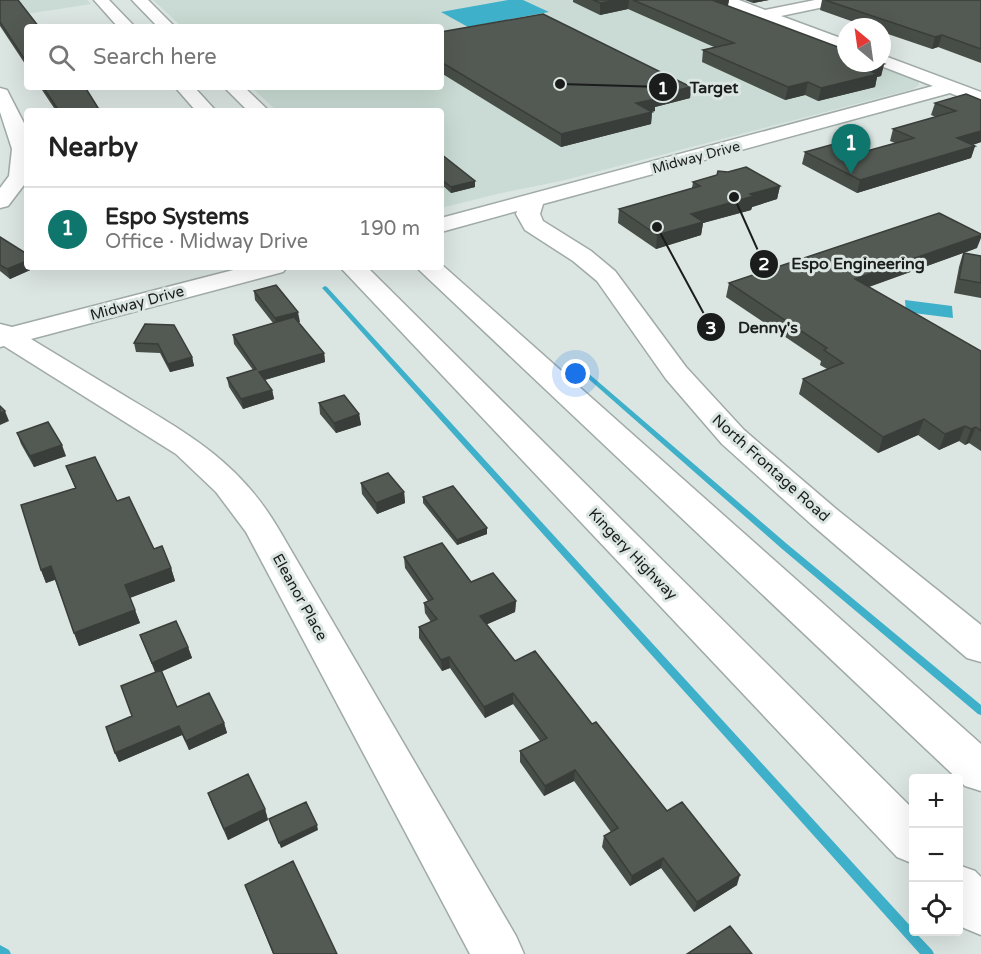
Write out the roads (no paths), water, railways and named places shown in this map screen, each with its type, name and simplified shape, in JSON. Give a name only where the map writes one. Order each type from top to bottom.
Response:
[{"type":"main road","points":[[101,0],[124,24]]},
{"type":"main road","points":[[139,0],[164,24]]},
{"type":"main road","points":[[724,0],[837,43]]},
{"type":"main road","points":[[766,15],[838,0]]},
{"type":"main road","points":[[891,64],[981,99]]},
{"type":"main road","name":"Midway Drive","points":[[446,223],[951,87]]},
{"type":"main road","points":[[187,90],[203,108]]},
{"type":"main road","points":[[236,90],[256,108]]},
{"type":"main road","points":[[0,94],[13,117],[24,161],[18,182],[0,201]]},
{"type":"main road","points":[[533,200],[528,214],[533,225],[558,242]]},
{"type":"main road","points":[[446,223],[510,230],[558,242]]},
{"type":"main road","name":"North Frontage Road","points":[[558,242],[582,256],[606,276],[676,373],[733,437],[822,516],[981,647]]},
{"type":"main road","name":"Midway Drive","points":[[3,336],[262,270]]},
{"type":"main road","name":"Kingery Highway","points":[[356,270],[909,837]]},
{"type":"main road","points":[[432,270],[981,772]]},
{"type":"main road","name":"Eleanor Place","points":[[3,336],[187,447],[214,468],[241,498],[261,528],[498,954]]},
{"type":"main road","points":[[963,893],[981,911]]},
{"type":"water","points":[[508,0],[523,0],[549,12],[468,27],[441,12]]},
{"type":"water","points":[[905,300],[952,306],[953,318],[906,312]]},
{"type":"waterway","points":[[325,288],[928,954]]},
{"type":"waterway","points":[[586,374],[784,546],[981,711]]},
{"type":"waterway","points":[[0,951],[5,954]]},
{"type":"place","name":"Target","points":[[560,84]]},
{"type":"place","name":"Espo Systems","points":[[851,174]]},
{"type":"place","name":"Espo Engineering","points":[[734,197]]},
{"type":"place","name":"Denny's","points":[[657,227]]}]
